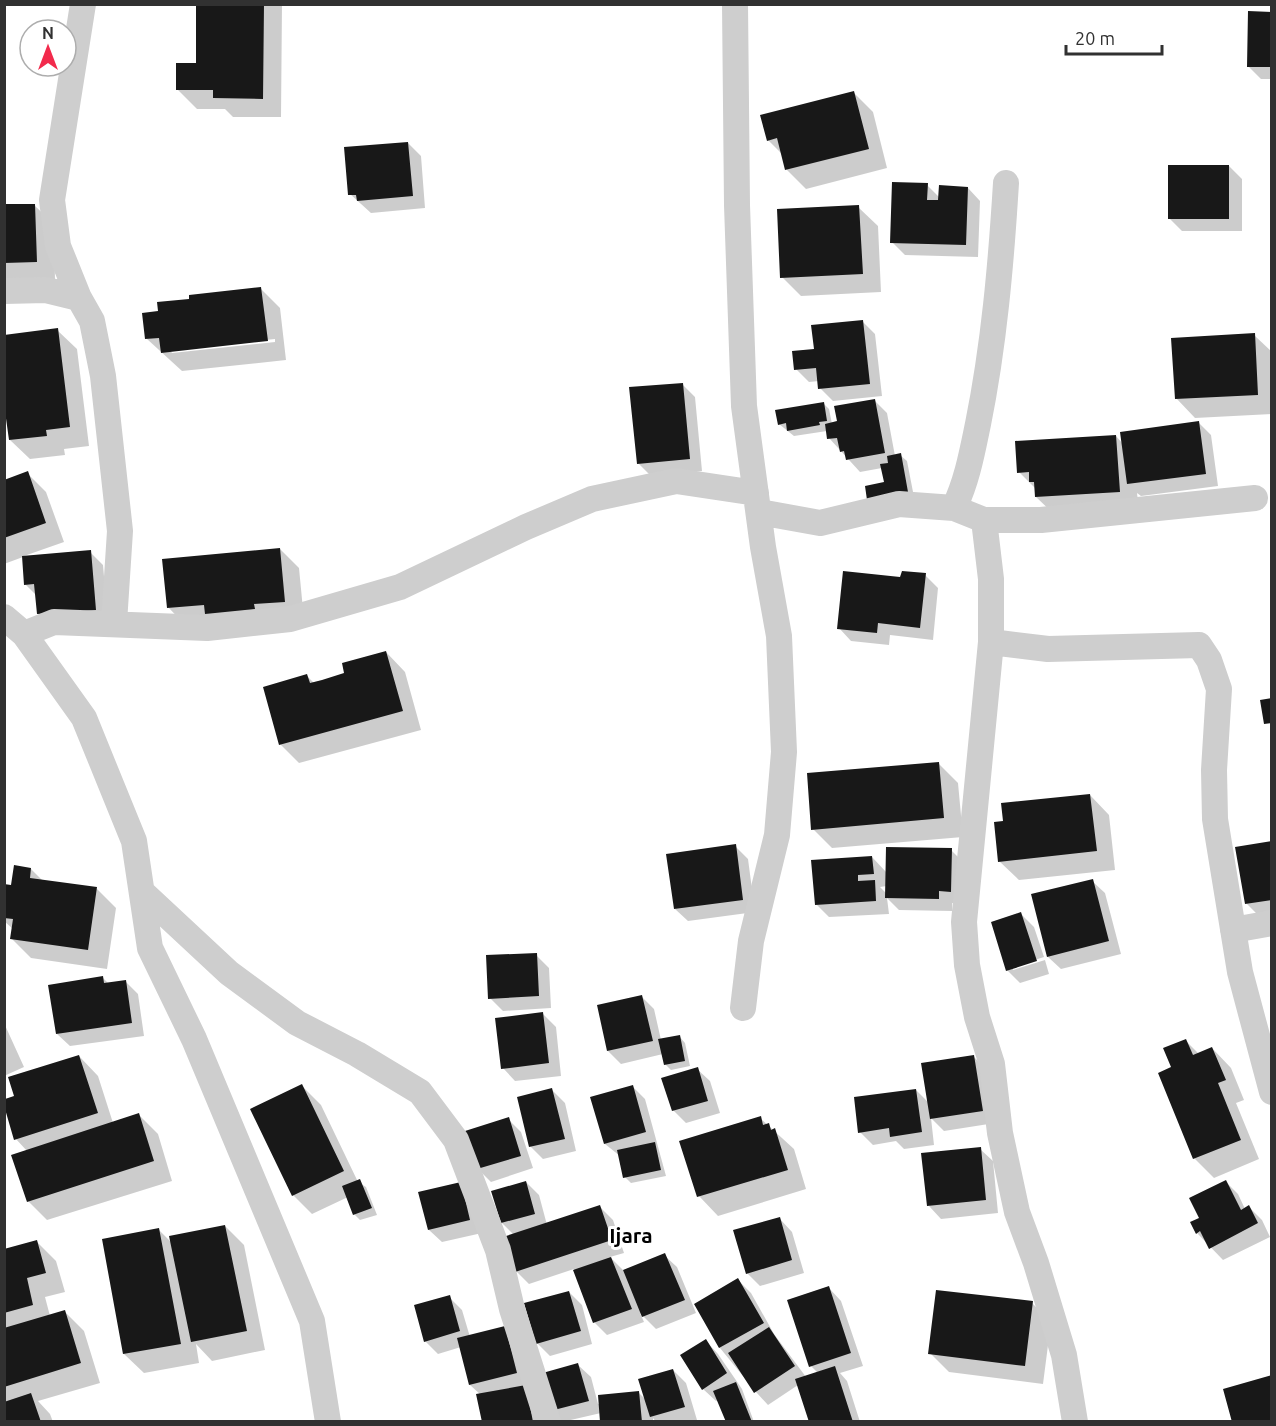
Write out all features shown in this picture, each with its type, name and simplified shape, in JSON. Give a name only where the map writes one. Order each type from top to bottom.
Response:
[{"type":"street","points":[[84,4],[52,200],[58,246],[79,298],[92,321],[103,376],[120,531],[114,623]]},
{"type":"street","points":[[735,4],[737,205],[744,406],[779,636],[784,752],[777,835],[751,941],[743,1008]]},
{"type":"street","points":[[954,508],[965,485],[984,394],[998,289],[1006,183]]},
{"type":"street","points":[[4,291],[46,290],[79,298]]},
{"type":"street","points":[[24,634],[54,622],[207,628],[290,619],[400,587],[526,527],[592,499],[676,481],[757,502],[820,523],[899,504],[954,508],[984,520],[1041,520],[1255,498]]},
{"type":"street","points":[[984,520],[991,579],[991,642],[964,922],[967,965],[977,1017],[992,1064],[1000,1133],[1017,1212],[1036,1263],[1064,1355],[1076,1422]]},
{"type":"street","points":[[4,617],[24,634],[84,718],[134,841],[150,948],[203,1061],[312,1321],[328,1422]]},
{"type":"street","points":[[991,642],[1048,649],[1198,645],[1209,660],[1219,689],[1214,770],[1215,819],[1240,972],[1272,1092]]},
{"type":"street","points":[[142,892],[229,973],[297,1023],[357,1054],[420,1092],[456,1140],[498,1250],[512,1309],[548,1422]]},
{"type":"street","points":[[1233,930],[1272,923]]},
{"type":"building","points":[[196,4],[264,4],[263,99],[213,98],[213,90],[176,90],[176,63],[196,63]]},
{"type":"building","points":[[1248,11],[1272,12],[1272,67],[1247,67]]},
{"type":"building","points":[[854,91],[869,149],[785,170],[777,138],[767,141],[760,115]]},
{"type":"building","points":[[408,142],[413,196],[357,201],[356,195],[348,195],[344,147]]},
{"type":"building","points":[[1168,165],[1229,165],[1229,219],[1168,219]]},
{"type":"building","points":[[892,182],[928,183],[927,200],[938,200],[939,185],[968,187],[966,245],[890,243]]},
{"type":"building","points":[[4,204],[35,204],[37,262],[4,263]]},
{"type":"building","points":[[859,205],[863,274],[780,278],[777,209]]},
{"type":"building","points":[[261,287],[268,341],[161,353],[159,338],[145,339],[142,313],[158,311],[157,302],[189,299],[189,295]]},
{"type":"building","points":[[863,320],[870,384],[818,389],[816,368],[794,370],[792,351],[814,349],[811,325]]},
{"type":"building","points":[[58,328],[70,427],[46,430],[47,436],[9,440],[4,404],[4,335]]},
{"type":"building","points":[[1255,333],[1258,395],[1175,399],[1171,338]]},
{"type":"building","points":[[683,383],[690,459],[637,464],[629,387]]},
{"type":"building","points":[[875,399],[885,453],[846,460],[844,451],[840,452],[837,438],[827,439],[825,424],[837,421],[834,406]]},
{"type":"building","points":[[824,402],[827,421],[819,422],[820,425],[787,431],[786,423],[778,425],[775,410]]},
{"type":"building","points":[[1199,421],[1206,474],[1127,484],[1120,432]]},
{"type":"building","points":[[1116,435],[1120,492],[1035,497],[1034,482],[1029,482],[1029,472],[1017,473],[1015,441]]},
{"type":"building","points":[[901,453],[908,492],[867,500],[865,486],[884,482],[880,464],[888,463],[887,456]]},
{"type":"building","points":[[28,471],[46,523],[4,538],[4,480]]},
{"type":"building","points":[[280,548],[285,602],[254,604],[255,609],[205,614],[204,605],[167,608],[162,559]]},
{"type":"building","points":[[91,550],[96,610],[37,614],[34,584],[24,585],[22,556]]},
{"type":"building","points":[[843,571],[900,577],[902,571],[926,573],[920,628],[878,623],[877,633],[837,629]]},
{"type":"building","points":[[386,651],[403,711],[279,745],[263,687],[307,674],[310,683],[322,680],[344,673],[342,663]]},
{"type":"building","points":[[1272,698],[1272,723],[1264,724],[1260,700]]},
{"type":"building","points":[[939,762],[944,818],[811,830],[807,773]]},
{"type":"building","points":[[1090,794],[1097,851],[998,862],[994,822],[1003,821],[1001,803]]},
{"type":"building","points":[[1272,841],[1272,900],[1245,904],[1235,847]]},
{"type":"building","points":[[736,844],[743,900],[674,909],[666,854]]},
{"type":"building","points":[[886,847],[952,848],[951,892],[939,891],[939,899],[885,898]]},
{"type":"building","points":[[872,856],[874,874],[858,875],[858,881],[875,880],[876,901],[815,905],[811,860]]},
{"type":"building","points":[[14,865],[31,868],[30,878],[97,887],[88,950],[10,939],[13,919],[4,918],[4,884],[11,885]]},
{"type":"building","points":[[1093,879],[1109,941],[1047,957],[1031,894]]},
{"type":"building","points":[[1021,912],[1037,961],[1006,971],[991,922]]},
{"type":"building","points":[[537,953],[539,996],[488,999],[486,955]]},
{"type":"building","points":[[103,976],[104,983],[126,980],[132,1023],[56,1034],[48,985]]},
{"type":"building","points":[[642,995],[653,1041],[607,1051],[597,1005]]},
{"type":"building","points":[[543,1012],[549,1063],[501,1069],[495,1018]]},
{"type":"building","points":[[680,1035],[685,1061],[664,1065],[658,1039]]},
{"type":"building","points":[[1186,1039],[1193,1055],[1212,1047],[1226,1080],[1218,1083],[1241,1140],[1193,1159],[1158,1073],[1171,1067],[1163,1048]]},
{"type":"building","points":[[79,1055],[98,1113],[14,1140],[5,1109],[5,1099],[14,1096],[8,1077]]},
{"type":"building","points":[[974,1055],[983,1111],[930,1119],[921,1063]]},
{"type":"building","points":[[698,1067],[708,1101],[672,1111],[661,1078]]},
{"type":"building","points":[[302,1084],[344,1171],[292,1196],[250,1109]]},
{"type":"building","points":[[633,1085],[646,1132],[604,1144],[590,1097]]},
{"type":"building","points":[[552,1088],[565,1139],[529,1147],[517,1097]]},
{"type":"building","points":[[916,1089],[922,1132],[890,1137],[889,1128],[858,1133],[854,1097]]},
{"type":"building","points":[[139,1113],[154,1161],[27,1202],[11,1155]]},
{"type":"building","points":[[761,1116],[763,1125],[769,1123],[771,1130],[775,1128],[788,1170],[697,1197],[679,1141]]},
{"type":"building","points":[[509,1117],[521,1156],[477,1169],[465,1131]]},
{"type":"building","points":[[655,1142],[661,1170],[623,1178],[617,1150]]},
{"type":"building","points":[[981,1147],[986,1200],[927,1206],[921,1153]]},
{"type":"building","points":[[360,1179],[372,1208],[353,1215],[342,1186]]},
{"type":"building","points":[[1226,1180],[1241,1210],[1249,1205],[1258,1223],[1209,1249],[1200,1231],[1196,1234],[1190,1222],[1199,1218],[1189,1198]]},
{"type":"building","points":[[526,1181],[535,1214],[501,1223],[491,1191]]},
{"type":"building","points":[[461,1182],[470,1220],[428,1230],[418,1192]]},
{"type":"building","points":[[600,1205],[612,1240],[515,1272],[503,1237]]},
{"type":"building","points":[[780,1217],[792,1260],[746,1274],[733,1230]]},
{"type":"building","points":[[225,1225],[247,1331],[191,1342],[169,1236]]},
{"type":"building","points":[[159,1228],[181,1344],[123,1354],[102,1239]]},
{"type":"building","points":[[37,1240],[46,1273],[27,1278],[33,1305],[4,1313],[4,1249]]},
{"type":"building","points":[[665,1253],[685,1300],[642,1317],[623,1270]]},
{"type":"building","points":[[611,1257],[632,1309],[593,1323],[573,1270]]},
{"type":"building","points":[[738,1278],[764,1323],[719,1348],[694,1304]]},
{"type":"building","points":[[829,1286],[851,1353],[809,1367],[787,1300]]},
{"type":"building","points":[[936,1290],[1033,1301],[1025,1366],[928,1354]]},
{"type":"building","points":[[569,1291],[581,1331],[536,1344],[524,1303]]},
{"type":"building","points":[[450,1295],[460,1331],[424,1342],[414,1305]]},
{"type":"building","points":[[65,1310],[81,1363],[4,1387],[4,1328]]},
{"type":"building","points":[[505,1326],[517,1373],[469,1385],[457,1338]]},
{"type":"building","points":[[769,1327],[795,1366],[754,1393],[728,1353]]},
{"type":"building","points":[[706,1339],[727,1373],[702,1390],[680,1355]]},
{"type":"building","points":[[578,1363],[589,1401],[550,1411],[539,1374]]},
{"type":"building","points":[[835,1366],[853,1422],[809,1422],[795,1379]]},
{"type":"building","points":[[673,1369],[685,1407],[650,1417],[638,1379]]},
{"type":"building","points":[[1272,1375],[1272,1422],[1232,1422],[1223,1389]]},
{"type":"building","points":[[736,1382],[752,1422],[726,1422],[713,1391]]},
{"type":"building","points":[[526,1385],[533,1422],[482,1422],[476,1394]]},
{"type":"building","points":[[639,1391],[642,1422],[600,1422],[598,1395]]},
{"type":"building","points":[[31,1393],[41,1422],[4,1422],[4,1402]]},
{"type":"district","name":"Ijara","points":[[631,1236]]}]
